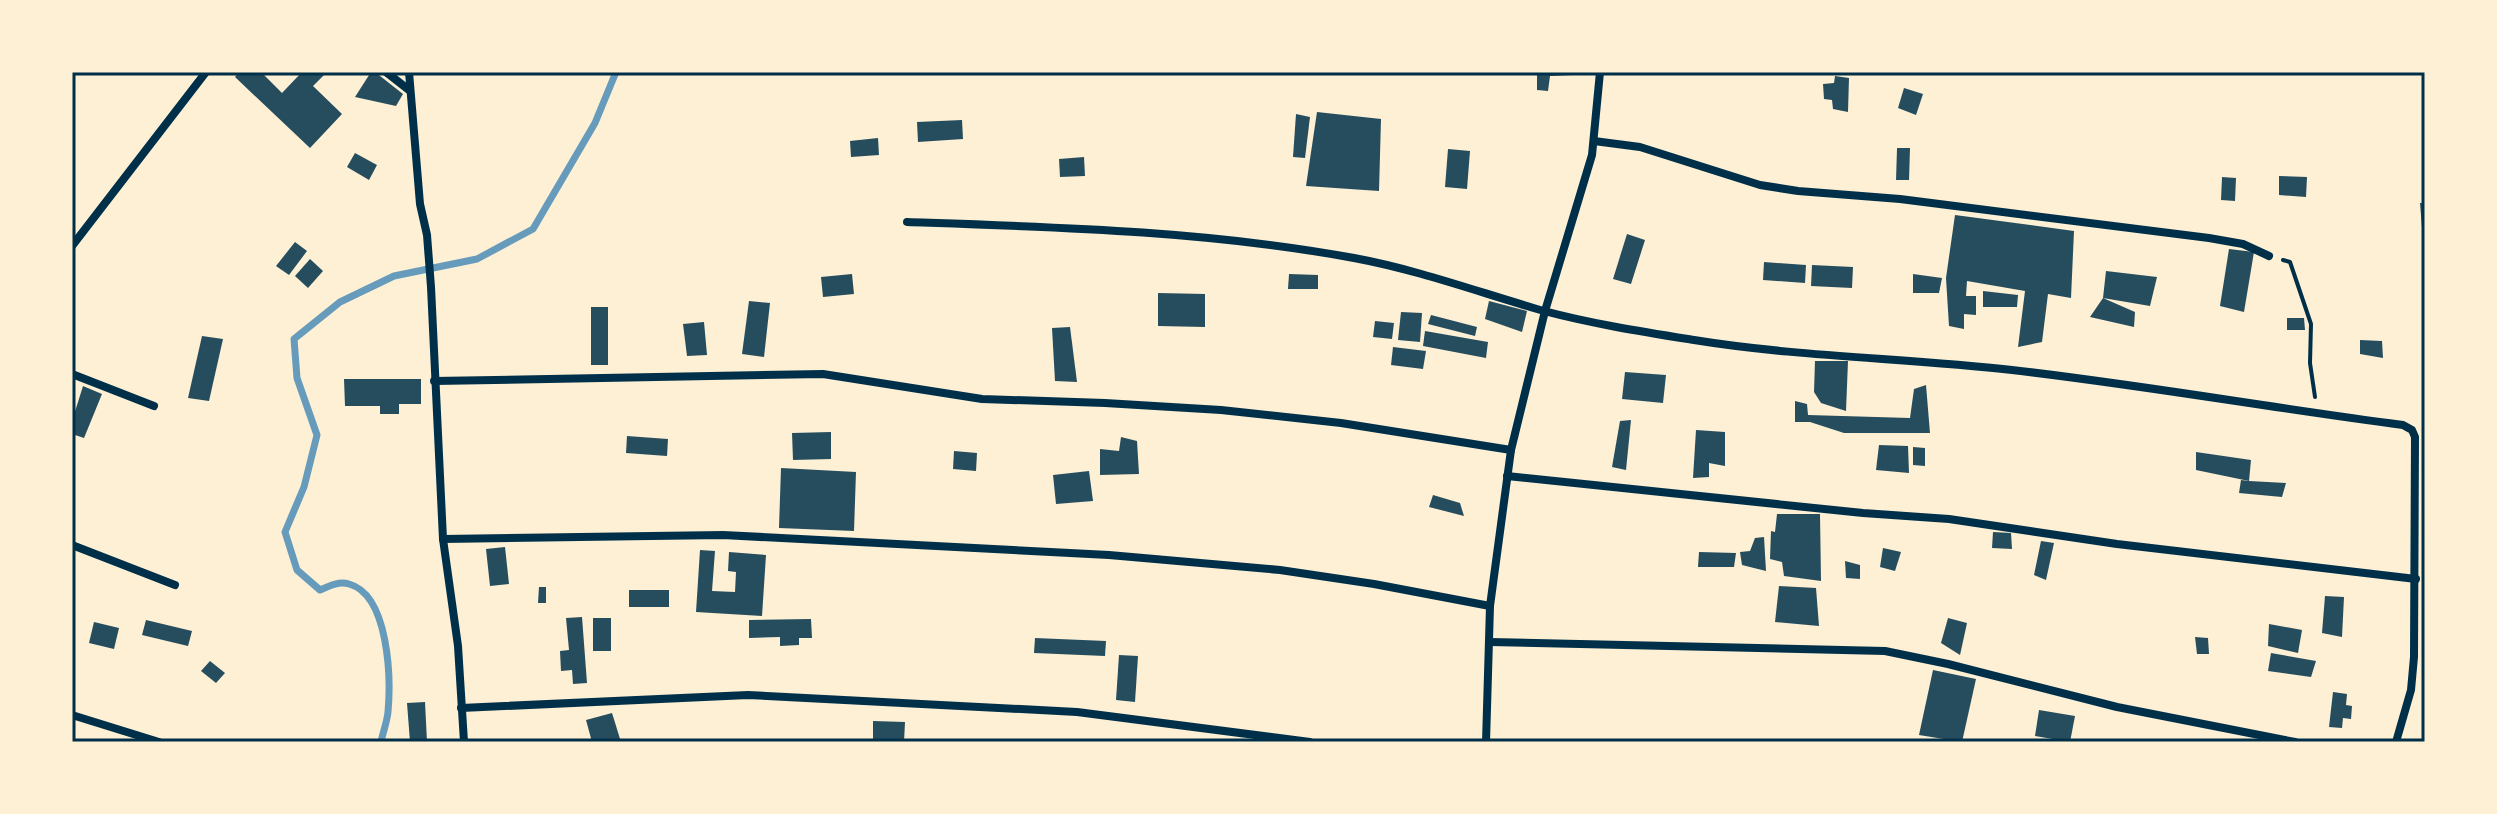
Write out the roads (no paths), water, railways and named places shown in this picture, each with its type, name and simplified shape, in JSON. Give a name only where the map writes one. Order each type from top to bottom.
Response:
[{"type":"street","points":[[72,246],[206,72]]},
{"type":"street","points":[[386,72],[409,90]]},
{"type":"street","points":[[409,72],[431,287],[443,539],[458,646],[464,742]]},
{"type":"street","points":[[1486,742],[1490,606],[1511,450],[1545,311],[1594,141],[1600,72]]},
{"type":"street","points":[[1594,141],[1640,147],[1760,185],[1900,199],[2209,238],[2243,244],[2269,256]]},
{"type":"street","points":[[907,222],[1077,228],[1207,239],[1350,257],[1480,289],[1545,311],[1757,349],[2012,370],[2183,391],[2316,414],[2403,425],[2412,430],[2415,437],[2416,579],[2411,690],[2396,742]]},
{"type":"street","points":[[72,374],[154,406]]},
{"type":"street","points":[[434,381],[823,374],[982,399],[1221,410],[1341,423],[1511,450]]},
{"type":"street","points":[[1507,476],[1949,519],[2117,544],[2416,579]]},
{"type":"street","points":[[443,539],[723,535],[1109,555],[1280,570],[1490,606]]},
{"type":"street","points":[[72,545],[175,585]]},
{"type":"street","points":[[1490,642],[1885,651],[2117,707],[2295,742]]},
{"type":"street","points":[[461,708],[748,695],[1077,712],[1310,742]]},
{"type":"street","points":[[72,715],[159,742]]},
{"type":"waterway","points":[[381,742],[388,712],[389,679],[380,620],[362,591],[345,583],[320,590],[297,570],[285,532],[304,487],[317,435],[297,378],[294,339],[340,302],[394,276],[477,259],[533,229],[595,123],[616,72]]}]
